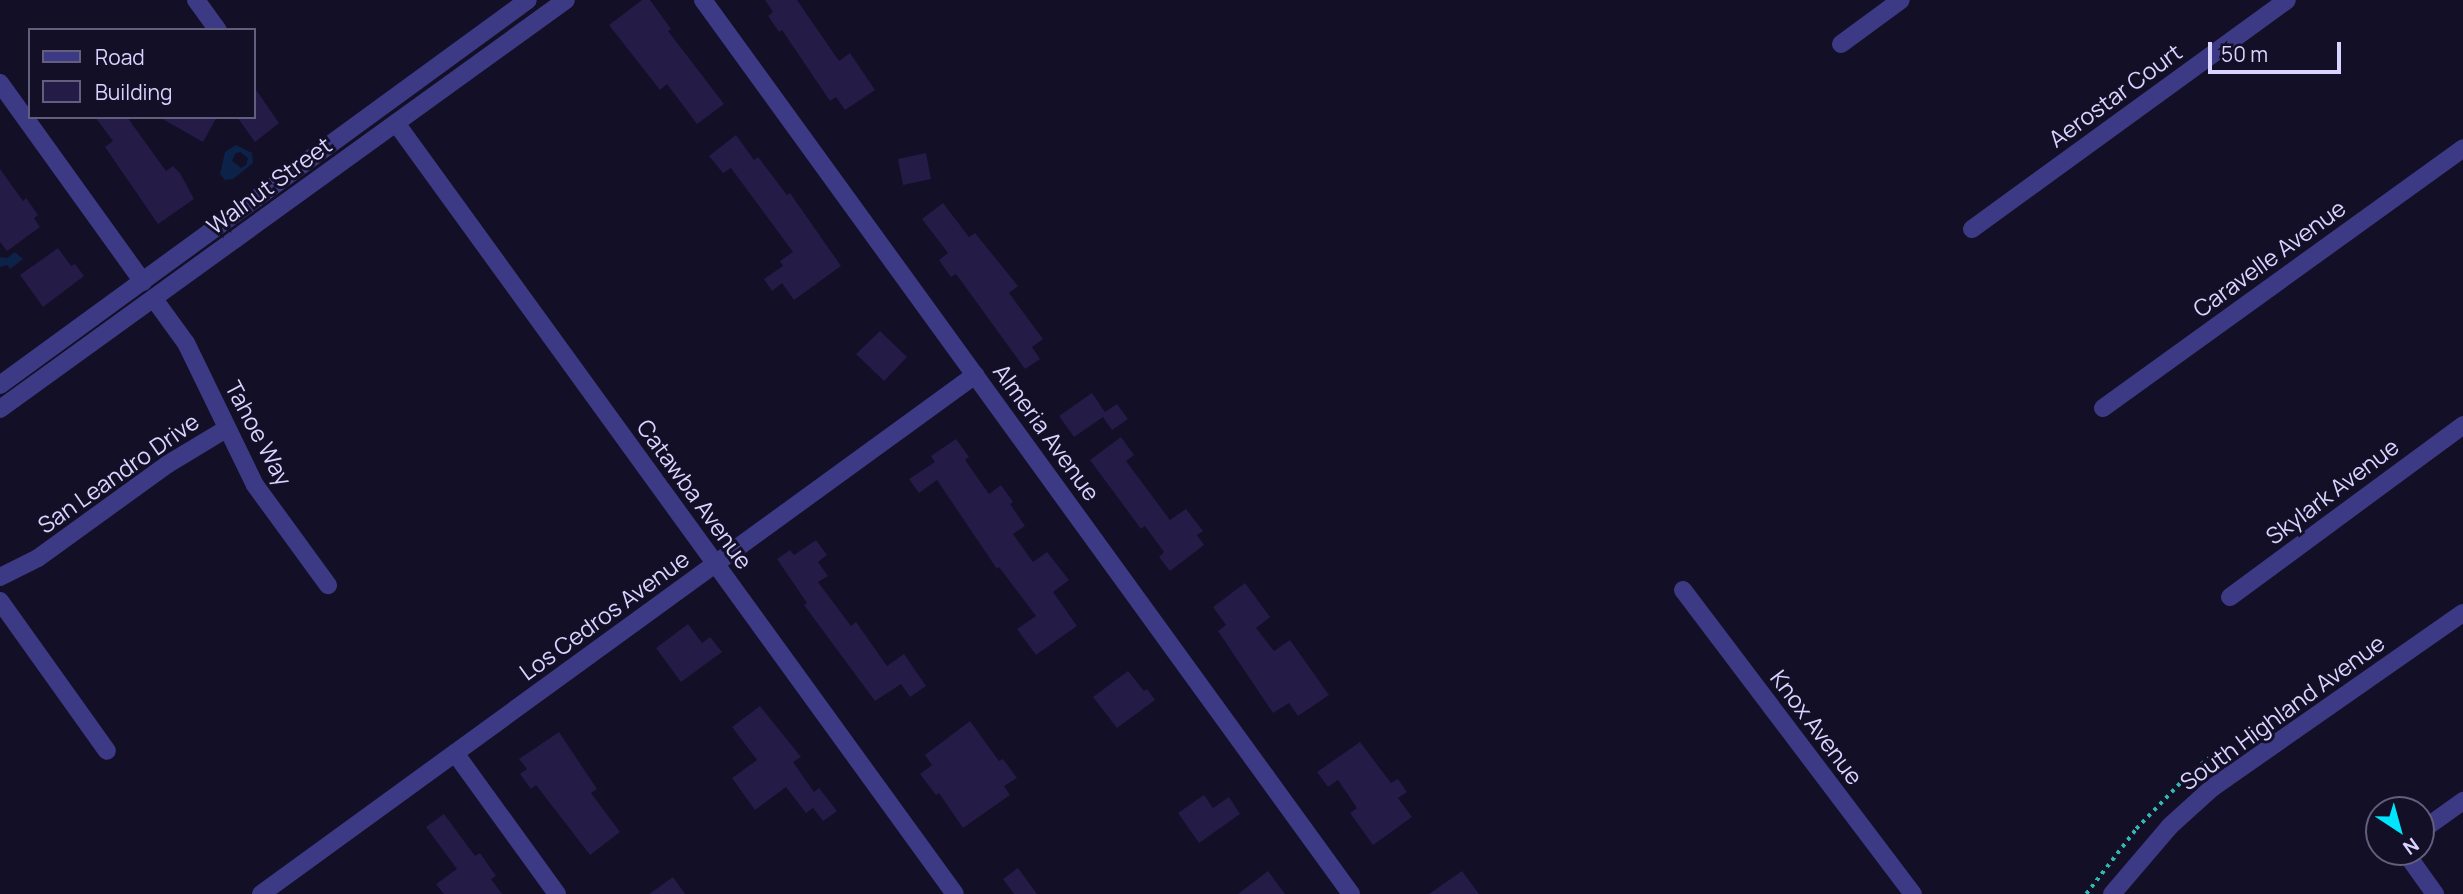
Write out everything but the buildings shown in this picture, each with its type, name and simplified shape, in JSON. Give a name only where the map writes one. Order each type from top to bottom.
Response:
[{"type":"street","points":[[196,0],[217,28]]},
{"type":"street","name":"Walnut Street","points":[[0,385],[528,0]]},
{"type":"street","name":"Walnut Street","points":[[0,409],[566,0]]},
{"type":"street","name":"Almeria Avenue","points":[[703,0],[1351,894]]},
{"type":"street","points":[[1841,44],[1901,0]]},
{"type":"street","name":"Aerostar Court","points":[[1972,229],[2287,0]]},
{"type":"street","points":[[0,83],[143,282]]},
{"type":"street","name":"Catawba Avenue","points":[[396,122],[955,894]]},
{"type":"street","name":"Caravelle Avenue","points":[[2103,408],[2463,148]]},
{"type":"street","name":"Tahoe Way","points":[[153,299],[186,343],[255,485],[328,586]]},
{"type":"street","name":"Los Cedros Avenue","points":[[261,894],[975,375]]},
{"type":"street","name":"Skylark Avenue","points":[[2230,597],[2463,425]]},
{"type":"street","name":"San Leandro Drive","points":[[0,578],[38,558],[168,464],[226,429]]},
{"type":"street","name":"Knox Avenue","points":[[1683,590],[1913,894]]},
{"type":"street","points":[[0,601],[107,751]]},
{"type":"street","name":"South Highland Avenue","points":[[2112,894],[2171,826],[2212,788],[2463,614]]},
{"type":"street","points":[[455,753],[557,894]]},
{"type":"street","points":[[2435,821],[2463,801]]},
{"type":"street","points":[[2414,866],[2435,894]]},
{"type":"path","points":[[2086,894],[2136,830],[2188,775],[2209,758]]},
{"type":"water","points":[[236,145],[252,153],[253,163],[233,179],[225,180],[220,174],[225,152]],"holes":[[[240,152],[248,158],[246,165],[241,168],[232,161],[235,154]]]},
{"type":"water","points":[[15,252],[23,259],[10,269],[7,265],[0,267],[0,257],[7,258]]}]
